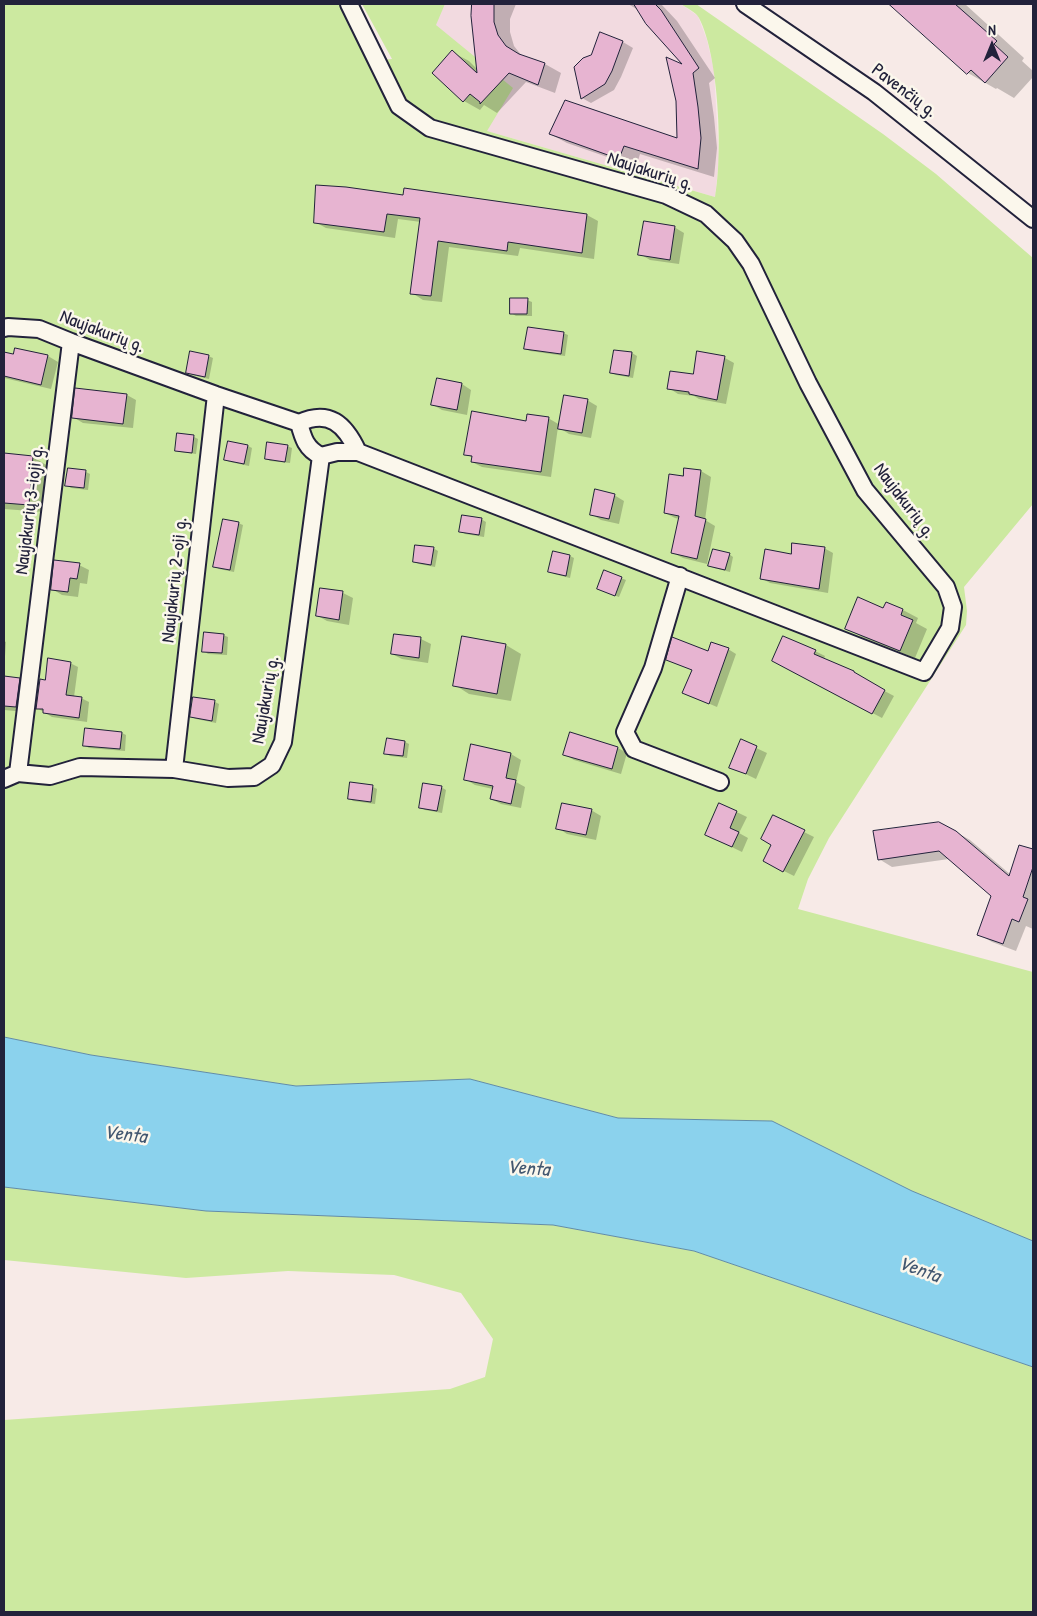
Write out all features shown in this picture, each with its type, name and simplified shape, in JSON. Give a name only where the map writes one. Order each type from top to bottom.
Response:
[{"type":"street","name":"Naujakurių g.","points":[[11,776],[50,776],[80,767],[174,769],[228,778],[246,778],[254,777],[272,765],[283,742],[321,456],[337,452],[358,452],[924,672],[950,628],[953,607],[946,587],[865,490],[808,382],[751,264],[735,241],[706,214],[666,195],[430,128],[399,106],[349,4]]},
{"type":"street","name":"Pavenčių g.","points":[[745,4],[874,92],[1033,219]]},
{"type":"street","name":"Naujakurių g.","points":[[4,328],[39,329],[216,395],[299,423]]},
{"type":"street","name":"Naujakurių 3-ioji g.","points":[[11,776],[71,342]]},
{"type":"street","name":"Naujakurių 2-oji g.","points":[[174,769],[216,395]]},
{"type":"street","points":[[321,456],[312,452],[304,441],[299,423],[311,417],[326,417],[340,425],[350,435],[358,452]]},
{"type":"street","points":[[680,576],[653,668],[625,732],[634,749],[720,782]]},
{"type":"shaded area","points":[[445,4],[681,4],[698,16],[707,40],[714,70],[719,160],[715,197],[487,131],[435,25]]},
{"type":"green space","points":[[4,4],[340,4],[361,39],[371,61],[392,59],[362,4],[445,4],[436,25],[513,88],[487,131],[715,197],[719,157],[719,132],[718,106],[711,56],[706,35],[698,16],[681,4],[696,4],[883,134],[936,174],[1033,258],[1033,504],[964,587],[967,611],[966,625],[829,838],[808,879],[798,909],[1033,972],[1033,1241],[912,1191],[772,1121],[618,1118],[470,1079],[296,1086],[91,1055],[4,1037]]},
{"type":"green space","points":[[4,1187],[206,1211],[553,1225],[694,1251],[1033,1367],[1033,1612],[4,1612],[4,1420],[450,1389],[485,1377],[493,1339],[461,1293],[394,1275],[288,1271],[186,1278],[4,1260]]},
{"type":"water","name":"Venta","points":[[4,1037],[91,1055],[296,1086],[470,1079],[618,1118],[772,1121],[912,1191],[1033,1241],[1033,1367],[694,1251],[553,1225],[206,1211],[4,1187]]},
{"type":"building","points":[[472,4],[494,4],[494,22],[498,35],[506,46],[519,54],[545,63],[538,85],[509,73],[480,104],[470,94],[463,102],[432,73],[452,50],[477,73],[471,16]]},
{"type":"building","points":[[634,4],[655,4],[661,10],[699,68],[693,73],[701,138],[698,169],[624,146],[619,159],[549,134],[565,100],[677,138],[676,101],[666,57],[682,64],[646,24]]},
{"type":"building","points":[[889,4],[955,4],[997,41],[994,44],[1008,57],[985,83],[971,70],[967,74]]},
{"type":"building","points":[[600,32],[623,41],[605,84],[581,99],[574,67],[583,58],[591,55]]},
{"type":"building","points":[[316,185],[403,195],[404,188],[587,214],[582,253],[508,242],[507,251],[438,241],[431,296],[410,294],[420,218],[387,214],[384,232],[314,223]]},
{"type":"building","points":[[644,221],[675,226],[670,260],[638,255]]},
{"type":"building","points":[[510,298],[528,298],[527,314],[510,314]]},
{"type":"building","points":[[528,327],[564,332],[561,354],[524,349]]},
{"type":"building","points":[[15,348],[48,355],[41,385],[4,376],[4,352],[13,354]]},
{"type":"building","points":[[614,350],[632,352],[629,376],[610,373]]},
{"type":"building","points":[[190,351],[209,355],[205,377],[186,373]]},
{"type":"building","points":[[697,351],[725,356],[717,400],[689,394],[689,392],[667,389],[670,371],[693,374]]},
{"type":"building","points":[[437,378],[462,383],[457,410],[431,405]]},
{"type":"building","points":[[75,388],[127,394],[123,424],[72,418]]},
{"type":"building","points":[[564,395],[588,399],[582,433],[558,429]]},
{"type":"building","points":[[472,411],[526,421],[527,414],[549,417],[541,472],[471,462],[472,456],[464,455]]},
{"type":"building","points":[[177,433],[194,435],[192,453],[175,451]]},
{"type":"building","points":[[228,441],[248,445],[244,464],[224,460]]},
{"type":"building","points":[[267,442],[288,445],[285,462],[265,459]]},
{"type":"building","points":[[4,453],[33,456],[29,505],[4,503]]},
{"type":"building","points":[[68,468],[86,470],[84,488],[65,486]]},
{"type":"building","points":[[684,468],[701,470],[695,516],[706,519],[697,559],[671,553],[679,516],[664,513],[669,474],[683,476]]},
{"type":"building","points":[[595,489],[615,494],[609,519],[590,515]]},
{"type":"building","points":[[462,515],[482,518],[479,535],[459,532]]},
{"type":"building","points":[[223,519],[239,522],[230,570],[213,567]]},
{"type":"building","points":[[792,543],[825,547],[819,589],[760,579],[765,549],[791,554]]},
{"type":"building","points":[[415,545],[434,547],[431,565],[413,562]]},
{"type":"building","points":[[713,549],[730,553],[725,570],[708,566]]},
{"type":"building","points":[[553,551],[570,555],[566,576],[548,572]]},
{"type":"building","points":[[54,560],[80,563],[77,579],[70,578],[68,592],[51,590]]},
{"type":"building","points":[[604,570],[622,577],[615,596],[597,589]]},
{"type":"building","points":[[320,588],[343,591],[339,620],[316,616]]},
{"type":"building","points":[[858,597],[883,608],[886,602],[903,609],[901,615],[913,620],[900,651],[845,629]]},
{"type":"building","points":[[204,632],[224,634],[222,653],[202,652]]},
{"type":"building","points":[[394,634],[421,637],[419,658],[391,654]]},
{"type":"building","points":[[462,636],[506,644],[497,694],[453,686]]},
{"type":"building","points":[[783,636],[816,650],[814,654],[854,671],[885,690],[872,714],[772,661]]},
{"type":"building","points":[[672,637],[708,651],[711,642],[729,648],[709,704],[682,693],[692,670],[666,660]]},
{"type":"building","points":[[48,658],[71,662],[66,695],[82,697],[79,718],[43,713],[43,709],[36,709],[40,679],[45,680]]},
{"type":"building","points":[[4,676],[20,678],[16,707],[4,706]]},
{"type":"building","points":[[193,697],[215,700],[212,721],[190,717]]},
{"type":"building","points":[[85,728],[122,732],[120,749],[83,746]]},
{"type":"building","points":[[570,732],[618,747],[612,769],[563,755]]},
{"type":"building","points":[[387,738],[405,741],[403,756],[384,754]]},
{"type":"building","points":[[741,739],[757,746],[746,774],[729,768]]},
{"type":"building","points":[[471,744],[511,753],[506,778],[516,780],[511,804],[490,799],[493,786],[464,780]]},
{"type":"building","points":[[350,782],[373,785],[371,802],[348,799]]},
{"type":"building","points":[[423,783],[442,786],[437,811],[419,808]]},
{"type":"building","points":[[562,803],[592,809],[586,835],[556,829]]},
{"type":"building","points":[[719,803],[737,811],[730,828],[739,832],[732,847],[705,835]]},
{"type":"building","points":[[773,815],[805,830],[783,872],[763,861],[771,845],[761,839]]},
{"type":"building","points":[[939,822],[956,831],[1009,876],[1019,845],[1033,849],[1033,867],[1023,897],[1028,899],[1019,922],[1012,919],[1003,944],[977,935],[991,896],[939,851],[878,860],[873,831]]}]
